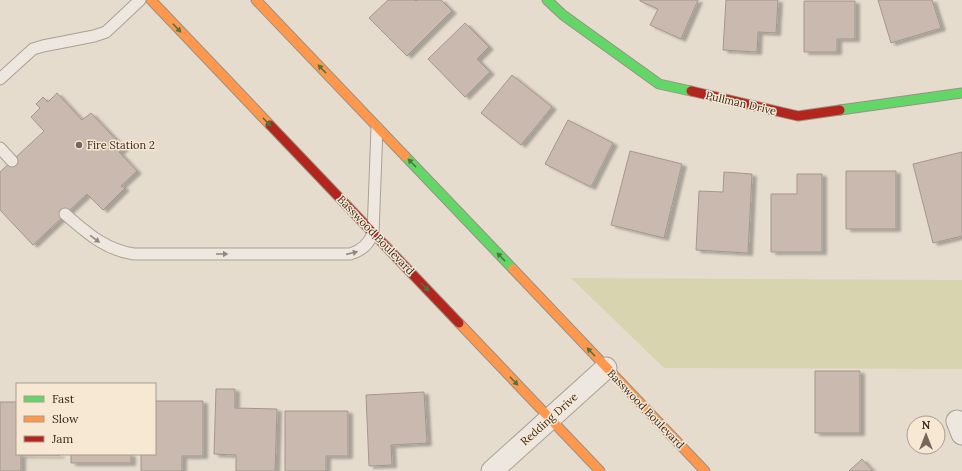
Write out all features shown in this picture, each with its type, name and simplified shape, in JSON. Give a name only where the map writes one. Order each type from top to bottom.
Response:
[{"type":"main road","name":"Basswood Boulevard","points":[[151,0],[600,471]]},
{"type":"main road","name":"Basswood Boulevard","points":[[256,0],[705,471]]},
{"type":"main road","name":"Pullman Drive","points":[[547,0],[564,15],[659,84],[798,116],[962,93]]},
{"type":"street","name":"Redding Drive","points":[[492,471],[606,368]]},
{"type":"lane","points":[[0,79],[33,49],[106,32],[140,0]]},
{"type":"lane","points":[[65,214],[102,243],[118,251],[134,254],[350,254],[358,252],[370,241],[373,233],[377,127]]},
{"type":"lane","points":[[0,148],[12,161]]},
{"type":"shaded area","points":[[571,278],[962,280],[962,369],[664,368]]},
{"type":"building","points":[[388,0],[441,0],[452,11],[407,56],[369,18]]},
{"type":"building","points":[[640,0],[698,0],[681,39],[650,25],[658,9]]},
{"type":"building","points":[[726,0],[778,0],[776,33],[758,32],[757,52],[723,50]]},
{"type":"building","points":[[878,0],[932,0],[941,28],[891,43]]},
{"type":"building","points":[[804,1],[855,1],[855,39],[837,39],[837,52],[804,52]]},
{"type":"building","points":[[465,23],[489,47],[477,59],[490,72],[465,97],[428,59]]},
{"type":"building","points":[[512,75],[552,107],[521,145],[481,113]]},
{"type":"building","points":[[57,93],[82,120],[91,113],[124,148],[119,152],[137,171],[121,186],[125,188],[103,210],[87,194],[33,245],[0,210],[0,172],[44,131],[31,117],[40,108],[36,104],[43,97],[48,102]]},
{"type":"building","points":[[568,120],[613,143],[591,187],[545,164]]},
{"type":"building","points":[[630,151],[682,164],[664,238],[611,225]]},
{"type":"building","points":[[962,152],[962,236],[933,243],[913,164]]},
{"type":"building","points":[[846,171],[896,171],[896,229],[846,229]]},
{"type":"building","points":[[724,172],[752,174],[748,253],[696,250],[699,191],[723,192]]},
{"type":"building","points":[[797,174],[822,174],[822,252],[771,252],[771,194],[797,194]]},
{"type":"building","points":[[815,371],[860,371],[860,433],[815,433]]},
{"type":"building","points":[[216,389],[235,389],[235,408],[277,409],[275,471],[236,471],[236,455],[214,454]]},
{"type":"building","points":[[424,392],[427,443],[391,445],[392,465],[369,466],[366,395]]},
{"type":"building","points":[[156,401],[203,401],[203,456],[182,456],[182,471],[141,471],[141,455],[156,455]]},
{"type":"building","points":[[0,402],[16,402],[16,455],[21,455],[21,471],[0,471]]},
{"type":"building","points":[[285,411],[348,411],[348,456],[326,456],[326,471],[285,471]]},
{"type":"building","points":[[71,455],[131,455],[131,463],[71,463]]},
{"type":"building","points":[[862,459],[873,471],[849,471]]},
{"type":"traffic: fast","points":[[547,0],[563,15],[659,84],[691,91]]},
{"type":"traffic: fast","points":[[840,110],[962,93]]},
{"type":"traffic: fast","points":[[405,156],[513,269]]},
{"type":"traffic: slow","points":[[151,0],[270,125]]},
{"type":"traffic: slow","points":[[256,0],[405,156]]},
{"type":"traffic: slow","points":[[513,269],[705,471]]},
{"type":"traffic: slow","points":[[459,323],[600,471]]},
{"type":"traffic: jam","points":[[691,91],[798,116],[840,110]]},
{"type":"traffic: jam","points":[[270,125],[459,323]]},
{"type":"place","name":"Fire Station 2","points":[[79,145]]}]
